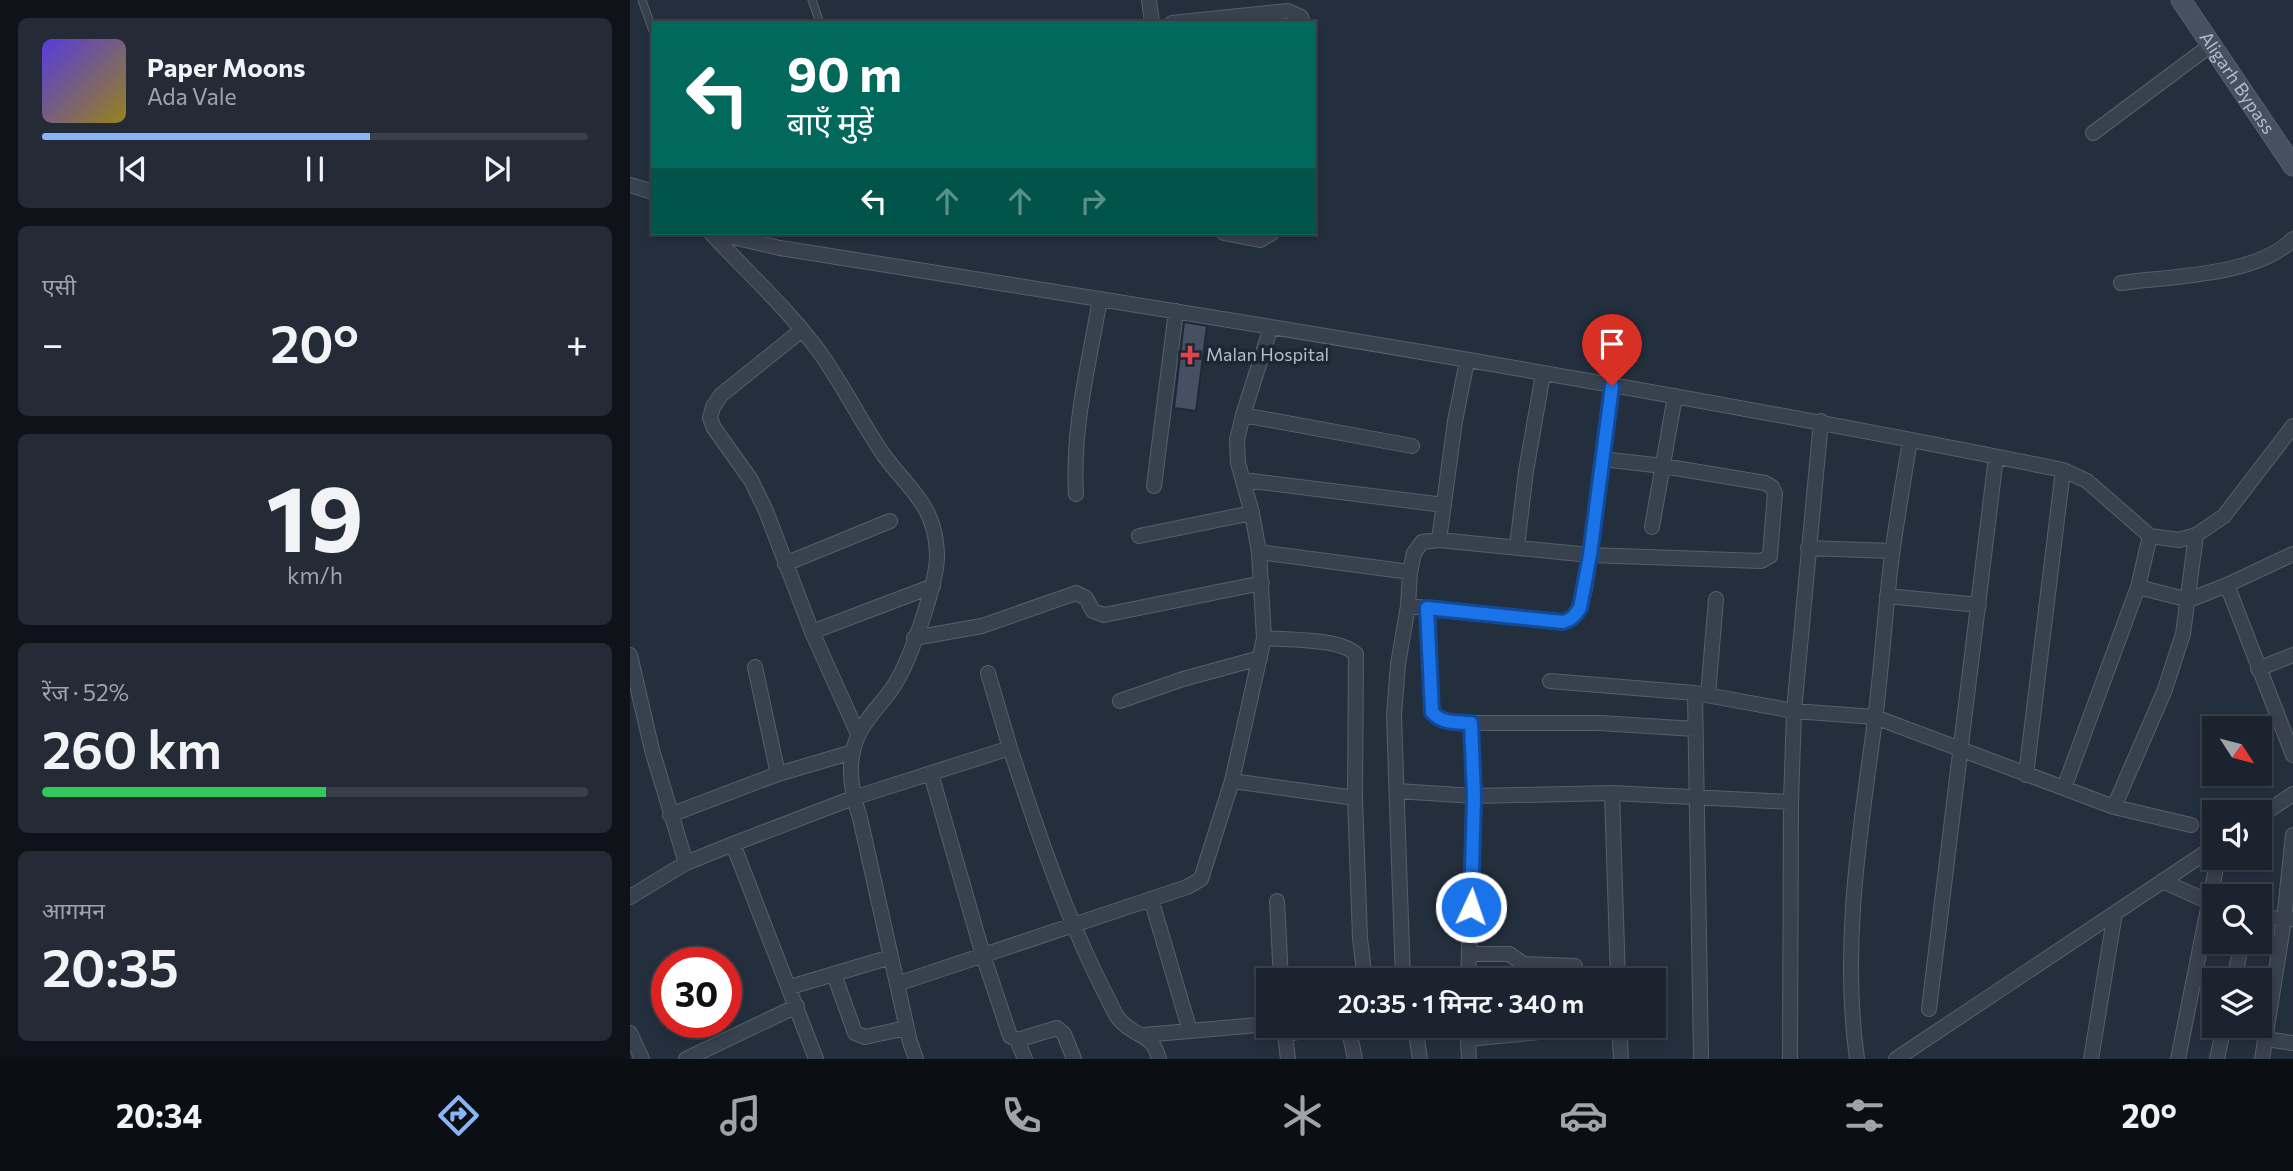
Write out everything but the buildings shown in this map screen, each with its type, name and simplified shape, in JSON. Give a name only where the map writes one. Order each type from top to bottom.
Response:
[{"type":"main road","name":"Aligarh Bypass","points":[[2181,0],[2293,166]]},
{"type":"street","points":[[1149,0],[1152,21]]},
{"type":"street","points":[[1192,21],[1289,11],[1301,17],[1302,21]]},
{"type":"street","points":[[2092,133],[2211,45]]},
{"type":"street","points":[[630,185],[651,191]]},
{"type":"street","points":[[713,235],[802,330],[839,380],[883,454],[920,497],[934,528],[937,555],[933,586],[908,659],[896,683],[858,734],[850,768],[853,798],[860,818],[906,1028],[916,1059]]},
{"type":"street","points":[[725,235],[780,247],[1176,311],[1821,421],[2063,470],[2087,481],[2150,536],[2179,540],[2196,536],[2224,516],[2293,426]]},
{"type":"street","points":[[1234,235],[1260,240],[1269,235]]},
{"type":"street","points":[[2121,283],[2254,263],[2282,250],[2293,239]]},
{"type":"street","points":[[1076,494],[1074,460],[1077,434],[1100,299]]},
{"type":"street","points":[[1154,486],[1176,311]]},
{"type":"street","points":[[897,984],[1196,884],[1201,879],[1232,781],[1265,638],[1259,552],[1252,513],[1238,463],[1237,440],[1271,327]]},
{"type":"street","points":[[802,330],[722,395],[713,407],[710,418],[714,428],[751,480],[766,511],[812,632],[858,734]]},
{"type":"street","points":[[1439,540],[1455,421],[1467,361]]},
{"type":"street","points":[[1517,547],[1526,471],[1543,374]]},
{"type":"street","points":[[1408,606],[1563,622],[1570,620],[1580,608],[1590,555],[1612,386]]},
{"type":"street","points":[[1652,527],[1675,396]]},
{"type":"street","points":[[1243,415],[1412,446]]},
{"type":"street","points":[[1790,1059],[1794,711],[1821,421]]},
{"type":"street","points":[[1857,1059],[1851,1020],[1850,948],[1856,860],[1875,717],[1892,551],[1910,440]]},
{"type":"street","points":[[1929,1009],[1996,457]]},
{"type":"street","points":[[1403,968],[1394,716],[1410,572],[1417,547],[1422,542],[1439,540],[1590,555],[1760,561],[1770,556],[1775,493],[1772,487],[1765,483],[1664,466],[1602,459]]},
{"type":"street","points":[[2026,775],[2063,470]]},
{"type":"street","points":[[1244,480],[1444,505]]},
{"type":"street","points":[[1139,536],[1252,513]]},
{"type":"street","points":[[785,564],[890,521]]},
{"type":"street","points":[[2064,788],[2138,587],[2150,536]]},
{"type":"street","points":[[2114,807],[2164,692],[2183,634],[2196,536]]},
{"type":"street","points":[[1808,548],[1892,551]]},
{"type":"street","points":[[1259,552],[1410,572]]},
{"type":"street","points":[[2138,587],[2189,600],[2293,554]]},
{"type":"street","points":[[914,638],[982,626],[1076,593],[1086,598],[1093,611],[1104,615],[1262,583]]},
{"type":"street","points":[[2227,585],[2293,755]]},
{"type":"street","points":[[812,632],[933,586]]},
{"type":"street","points":[[1887,596],[1979,605]]},
{"type":"street","points":[[1701,1059],[1695,729],[1716,599]]},
{"type":"street","points":[[1427,608],[1432,712],[1437,718],[1447,722],[1600,723],[1695,729]]},
{"type":"street","points":[[1265,638],[1330,644],[1350,648],[1356,654],[1355,798],[1363,968]]},
{"type":"street","points":[[630,654],[632,673],[652,750],[686,863]]},
{"type":"street","points":[[2258,669],[2293,655]]},
{"type":"street","points":[[1120,701],[1183,679],[1260,658]]},
{"type":"street","points":[[755,667],[778,774]]},
{"type":"street","points":[[988,673],[1037,829],[1074,924],[1120,1020],[1154,1044],[1159,1059]]},
{"type":"street","points":[[1550,681],[1702,694],[1794,711],[1875,717],[2114,807],[2191,825]]},
{"type":"street","points":[[1468,968],[1474,796],[1471,723]]},
{"type":"street","points":[[630,897],[686,863],[733,844],[853,798],[1010,748]]},
{"type":"street","points":[[670,815],[778,774],[853,752]]},
{"type":"street","points":[[931,775],[983,955],[1010,1036],[1017,1040],[1025,1059]]},
{"type":"street","points":[[1232,781],[1355,798]]},
{"type":"street","points":[[1396,791],[1474,796],[1612,793],[1698,795],[1791,802]]},
{"type":"street","points":[[1612,793],[1618,968]]},
{"type":"street","points":[[2272,808],[2293,794]]},
{"type":"street","points":[[2262,1059],[2289,920],[2293,835]]},
{"type":"street","points":[[733,844],[816,1059]]},
{"type":"street","points":[[1896,1059],[2202,855]]},
{"type":"street","points":[[2162,881],[2202,899]]},
{"type":"street","points":[[1151,899],[1190,1031]]},
{"type":"street","points":[[1277,901],[1280,968]]},
{"type":"street","points":[[2091,1059],[2115,913]]},
{"type":"street","points":[[2178,1059],[2202,949]]},
{"type":"street","points":[[1469,954],[1509,954],[1524,964],[1575,966]]},
{"type":"street","points":[[790,987],[891,957]]},
{"type":"street","points":[[834,974],[855,1032],[864,1037],[906,1028]]},
{"type":"street","points":[[686,1059],[797,1006]]},
{"type":"street","points":[[1144,1035],[1256,1025]]},
{"type":"street","points":[[1017,1040],[1057,1028],[1064,1034],[1074,1059]]},
{"type":"street","points":[[630,1033],[642,1059]]},
{"type":"street","points":[[1285,1038],[1288,1059]]},
{"type":"street","points":[[1351,1038],[1355,1059]]},
{"type":"street","points":[[1417,1038],[1420,1059]]},
{"type":"street","points":[[1467,1038],[1469,1059]]},
{"type":"street","points":[[1620,1038],[1621,1059]]},
{"type":"street","points":[[2217,1059],[2221,1038]]},
{"type":"street","points":[[2266,1039],[2293,1043]]},
{"type":"lane","points":[[642,0],[651,25]]},
{"type":"lane","points":[[812,0],[819,21]]},
{"type":"place","name":"Malan Hospital","points":[[1190,355]]},
{"type":"route","points":[[1471,907],[1474,796],[1471,723],[1447,722],[1437,718],[1432,712],[1427,608],[1563,622],[1576,615],[1580,608],[1590,555],[1612,386]]}]
